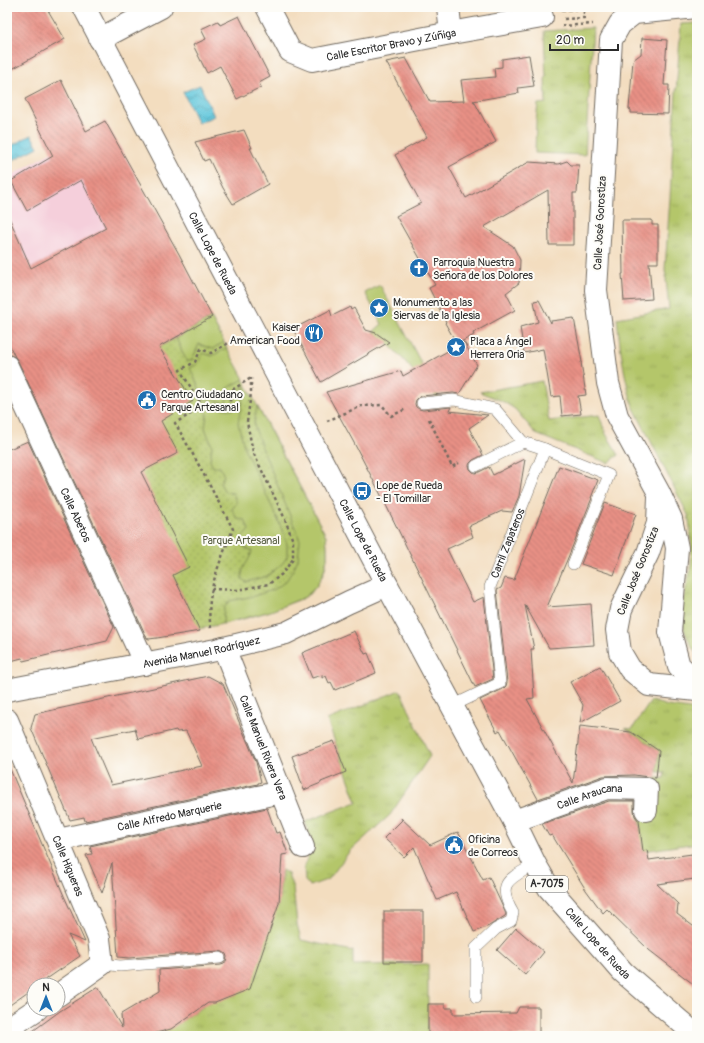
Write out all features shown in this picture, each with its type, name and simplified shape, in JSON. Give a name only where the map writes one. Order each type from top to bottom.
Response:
[{"type":"street","name":"Calle Lope de Rueda","points":[[84,7],[387,585],[514,820],[535,864],[550,888],[623,972],[689,1028],[697,1033]]},
{"type":"street","points":[[100,39],[161,7]]},
{"type":"street","name":"Calle Escritor Bravo y Zúñiga","points":[[266,7],[290,52],[312,60],[451,32],[542,17]]},
{"type":"street","points":[[448,7],[451,32]]},
{"type":"street","name":"Calle José Gorostiza","points":[[697,7],[634,13],[620,24],[611,40],[596,290],[608,383],[617,416],[659,493],[671,519],[677,548],[670,632],[679,666],[697,681]]},
{"type":"street","name":"Calle Abetos","points":[[7,366],[145,664]]},
{"type":"street","name":"Calle José Gorostiza","points":[[659,493],[658,523],[648,553],[621,609],[617,630],[620,652],[630,670],[649,685],[697,690]]},
{"type":"street","name":"Avenida Manuel Rodríguez","points":[[7,690],[220,649],[286,633],[387,585]]},
{"type":"street","name":"Calle Manuel Rivera Vera","points":[[220,649],[303,847]]},
{"type":"street","name":"Calle Higueras","points":[[7,720],[99,939],[102,964]]},
{"type":"street","name":"Calle Araucana","points":[[514,820],[607,788],[647,789],[646,810]]},
{"type":"street","name":"Calle Alfredo Marquerie","points":[[58,840],[281,792]]},
{"type":"street","points":[[66,989],[102,964]]},
{"type":"street","points":[[7,1029],[26,1016]]},
{"type":"lane","points":[[422,403],[454,400],[495,409],[523,442],[545,449],[609,475],[573,564]]},
{"type":"lane","points":[[476,466],[523,442]]},
{"type":"lane","name":"Carril Zapateros","points":[[452,706],[500,683],[490,588],[545,449]]},
{"type":"lane","points":[[476,997],[476,948],[496,930],[511,921],[513,913],[507,902],[505,890],[509,880],[535,864]]},
{"type":"lane","points":[[102,964],[120,966],[220,958]]},
{"type":"path","points":[[542,17],[557,10],[584,9],[584,18],[561,19],[562,26],[620,24]]},
{"type":"path","points":[[203,407],[180,370],[195,362],[201,349],[211,353],[232,342]]},
{"type":"path","points":[[211,589],[237,590],[269,584],[282,574],[293,559],[293,541],[286,519],[253,452],[247,422],[251,393],[251,378],[232,390],[229,406],[213,403],[206,405],[175,424],[233,529],[211,589],[209,616],[220,649]]},
{"type":"path","points":[[306,430],[361,406],[382,404],[391,416],[422,403],[452,467]]},
{"type":"shaded area","points":[[105,121],[212,317],[176,338],[85,386],[29,269],[31,267],[7,215],[7,178]]},
{"type":"green space","points":[[697,23],[697,654],[689,641],[682,619],[683,601],[691,564],[691,539],[688,515],[633,406],[623,362],[617,318],[669,309],[665,269],[681,24]]},
{"type":"green space","points":[[593,28],[585,155],[535,153],[538,104],[546,103],[544,31]]},
{"type":"green space","points":[[380,285],[439,397],[436,397],[402,358],[382,338],[373,332],[382,324],[365,293]]},
{"type":"green space","name":"Parque Artesanal","points":[[211,318],[326,536],[327,556],[325,568],[320,580],[313,591],[305,597],[255,616],[198,629],[85,386]]},
{"type":"green space","points":[[211,318],[224,342],[212,349],[199,344],[192,360],[187,362],[176,338]]},
{"type":"green space","points":[[227,348],[244,379],[228,388],[226,403],[214,400],[213,398],[205,401],[190,368],[198,364],[203,353],[212,356]]},
{"type":"green space","points":[[542,381],[549,421],[599,415],[606,434],[619,455],[608,463],[536,434],[515,409],[502,401],[480,392]]},
{"type":"green space","points":[[245,386],[238,423],[245,450],[279,522],[287,544],[287,557],[282,564],[267,576],[246,582],[242,579],[242,575],[252,551],[244,547],[242,538],[249,530],[245,520],[237,519],[232,509],[237,503],[233,493],[225,492],[220,483],[224,476],[220,467],[213,467],[210,461],[212,446],[205,428],[208,408],[211,406],[233,410],[234,393]]},
{"type":"green space","points":[[257,406],[326,536],[327,559],[323,574],[316,587],[305,597],[271,611],[223,624],[224,608],[229,601],[254,596],[275,589],[286,581],[298,559],[300,540],[254,425]]},
{"type":"green space","points":[[400,690],[430,756],[390,815],[349,852],[329,879],[310,886],[305,881],[304,868],[312,843],[305,822],[357,802],[327,720]]},
{"type":"green space","points":[[651,701],[668,706],[697,710],[697,843],[643,851],[638,835],[641,834],[639,815],[653,794],[656,778],[664,778],[665,772],[657,772],[659,751],[625,728],[632,729]]},
{"type":"green space","points":[[282,870],[288,874],[293,888],[297,924],[301,940],[353,951],[353,965],[428,964],[428,1036],[140,1036],[177,1024],[203,1007],[204,1003],[210,1003],[210,999],[278,907]]},
{"type":"water","points":[[200,85],[214,116],[198,123],[183,92]]},
{"type":"water","points":[[31,135],[38,147],[11,161],[7,154],[7,148]]},
{"type":"building","points":[[7,7],[46,7],[65,39],[7,72]]},
{"type":"building","points":[[239,16],[270,77],[259,83],[261,87],[237,99],[220,66],[207,73],[193,45],[206,39],[201,29],[218,21],[220,25]]},
{"type":"building","points":[[642,38],[667,40],[664,85],[669,85],[668,114],[631,113],[631,110],[629,109],[633,60],[641,54]]},
{"type":"building","points":[[529,55],[534,86],[518,88],[519,93],[473,101],[496,142],[449,167],[466,198],[529,162],[558,164],[567,161],[571,165],[579,165],[577,193],[573,193],[573,245],[549,245],[548,190],[484,227],[513,246],[520,260],[519,283],[506,293],[515,310],[473,333],[474,335],[457,344],[445,323],[446,322],[429,288],[435,285],[396,216],[421,203],[395,155],[427,137],[386,62],[406,58],[430,102],[464,101],[461,80],[495,77],[494,68],[502,67],[502,59]]},
{"type":"building","points":[[61,80],[86,131],[105,121],[179,254],[212,317],[159,347],[193,401],[161,421],[178,453],[141,472],[189,567],[173,575],[200,631],[157,638],[147,638],[7,340],[7,213],[31,268],[106,228],[81,180],[27,211],[11,181],[53,156],[25,99]]},
{"type":"building","points":[[244,130],[252,148],[250,148],[268,184],[233,204],[223,188],[209,159],[204,161],[195,142]]},
{"type":"building","points":[[622,220],[652,220],[652,225],[658,225],[658,263],[649,263],[652,299],[624,301],[622,274]]},
{"type":"building","points":[[539,300],[551,323],[551,321],[574,318],[586,395],[578,396],[581,414],[562,416],[560,396],[551,397],[543,349],[524,353],[520,327],[538,322],[534,301]]},
{"type":"building","points":[[350,307],[351,310],[354,308],[366,330],[376,333],[389,342],[321,382],[293,329],[330,310],[332,316]]},
{"type":"building","points":[[464,342],[477,365],[459,394],[453,393],[421,396],[416,400],[416,407],[423,410],[451,407],[449,411],[488,415],[469,428],[483,455],[473,460],[469,465],[470,469],[475,473],[489,467],[493,475],[525,459],[519,496],[512,512],[502,511],[469,526],[473,537],[447,549],[473,602],[484,597],[493,679],[475,687],[384,501],[326,392],[401,371],[403,376]]},
{"type":"building","points":[[28,441],[114,627],[107,641],[23,661],[22,658],[7,662],[7,450]]},
{"type":"building","points":[[559,466],[598,480],[547,607],[591,604],[594,645],[549,648],[525,605],[534,649],[531,649],[534,698],[527,699],[573,783],[580,726],[631,732],[659,751],[656,778],[634,775],[603,776],[538,799],[500,730],[497,732],[480,700],[503,689],[506,686],[507,682],[497,590],[501,588],[505,578],[514,580]]},
{"type":"building","points":[[605,503],[636,514],[614,575],[581,564]]},
{"type":"building","points":[[354,631],[365,654],[368,653],[376,673],[335,690],[331,682],[329,683],[326,676],[322,678],[322,675],[312,678],[302,653]]},
{"type":"building","points":[[600,666],[620,701],[580,723],[583,705],[570,682]]},
{"type":"building","points":[[208,676],[223,684],[256,762],[261,782],[258,784],[85,821],[84,817],[70,820],[31,728],[35,714]],"holes":[[[135,729],[138,739],[176,730],[177,732],[186,731],[202,766],[111,785],[91,738]]]},
{"type":"building","points":[[334,741],[346,772],[304,790],[292,756]]},
{"type":"building","points":[[7,762],[85,942],[68,935],[80,956],[50,977],[26,977],[26,994],[7,1007]]},
{"type":"building","points":[[609,801],[634,801],[635,816],[639,821],[643,851],[647,850],[649,860],[692,854],[695,879],[657,884],[678,904],[677,914],[697,929],[697,987],[649,950],[607,909],[603,913],[586,890],[552,835],[549,836],[542,824]]},
{"type":"building","points":[[267,808],[276,833],[280,832],[288,854],[282,855],[279,903],[250,989],[215,1003],[208,1003],[171,1029],[145,1036],[26,1036],[52,1017],[66,1017],[66,1007],[98,987],[122,1028],[121,1014],[160,991],[159,970],[221,965],[226,961],[226,954],[219,951],[129,958],[118,957],[112,863],[102,893],[86,855],[92,854],[90,846]]},
{"type":"building","points":[[401,818],[430,845],[458,832],[483,880],[489,877],[506,914],[505,916],[489,926],[474,932],[456,892],[437,900],[414,847],[404,857],[384,838],[402,820]]},
{"type":"building","points":[[384,911],[423,911],[423,962],[384,962]]},
{"type":"building","points":[[516,928],[544,952],[525,975],[497,950]]},
{"type":"building","points":[[428,1004],[445,1004],[445,1008],[453,1008],[453,1014],[516,1013],[519,1007],[539,1007],[539,1036],[428,1036]]},
{"type":"place","name":"Parroquia Nuestra Señora de los Dolores","points":[[419,268]]},
{"type":"place","name":"Monumento a las Siervas de la Iglesia","points":[[379,308]]},
{"type":"place","name":"Kaiser American Food","points":[[314,333]]},
{"type":"place","name":"Placa a Ángel Herrera Oria","points":[[456,347]]},
{"type":"place","name":"Centro Ciudadano Parque Artesanal","points":[[147,400]]},
{"type":"place","name":"Lope de Rueda - El Tomillar","points":[[362,491]]},
{"type":"place","name":"Oficina de Correos","points":[[454,845]]}]
